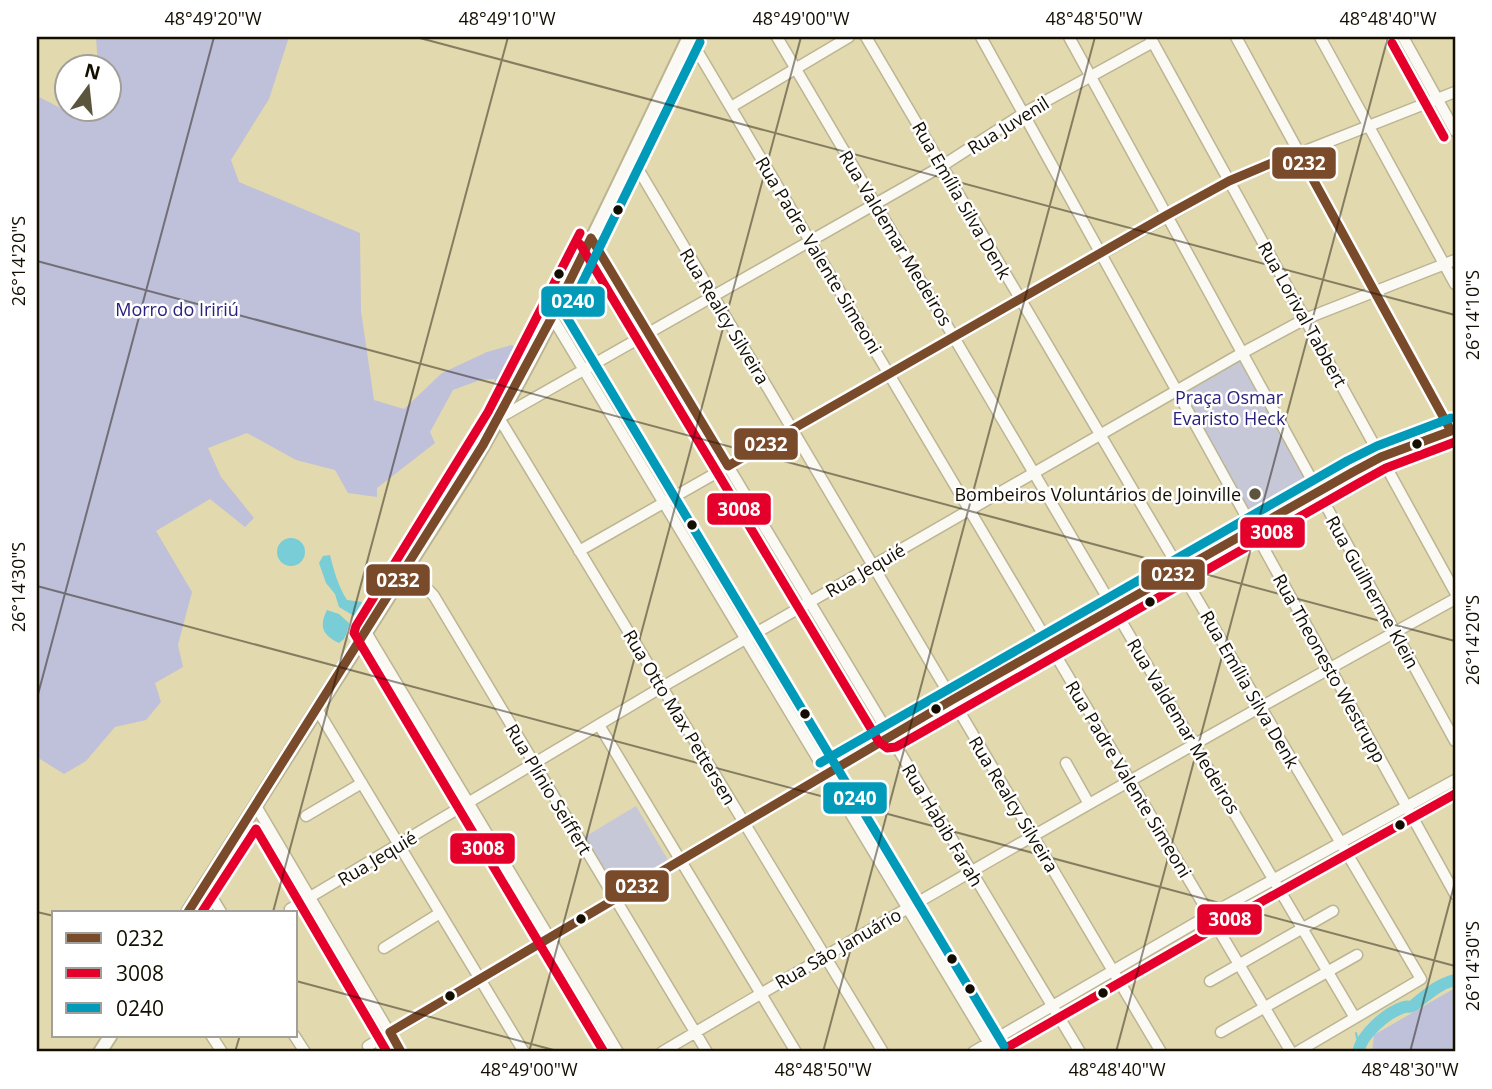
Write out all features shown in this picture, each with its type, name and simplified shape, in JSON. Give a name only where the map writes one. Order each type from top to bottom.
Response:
[{"type":"main road","points":[[189,911],[499,418],[552,317],[689,37]]},
{"type":"main road","points":[[100,1052],[110,1036]]},
{"type":"street","name":"Rua Padre Valente Simeoni","points":[[689,37],[1291,1052]]},
{"type":"street","name":"Rua Valdemar Medeiros","points":[[777,37],[1355,1018]]},
{"type":"street","points":[[731,107],[849,37]]},
{"type":"street","name":"Rua Emília Silva Denk","points":[[866,37],[1421,979],[1355,1018]]},
{"type":"street","name":"Rua Theonesto Westrupp","points":[[981,37],[1455,894]]},
{"type":"street","name":"Rua Guilherme Klein","points":[[1069,37],[1455,741]]},
{"type":"street","points":[[368,1046],[890,736],[1318,492],[1381,457],[1454,433],[1236,37]]},
{"type":"street","points":[[1320,37],[1455,284]]},
{"type":"street","points":[[1403,37],[1455,131]]},
{"type":"street","name":"Rua Juvenil","points":[[499,418],[942,166],[1024,113],[1152,39]]},
{"type":"street","name":"Rua Lorival Tabbert","points":[[1152,39],[1455,592]]},
{"type":"street","points":[[579,551],[1100,252],[1229,181],[1455,92]]},
{"type":"street","name":"Rua Realcy Silveira","points":[[631,157],[1161,1052]]},
{"type":"street","name":"Rua Habib Farah","points":[[591,237],[1080,1052]]},
{"type":"street","name":"Rua Jequié","points":[[290,909],[662,687],[1242,353],[1306,319],[1455,260]]},
{"type":"street","points":[[552,317],[991,1048]]},
{"type":"street","name":"Rua Otto Max Pettersen","points":[[499,418],[883,1052]]},
{"type":"street","name":"Rua Plínio Seiffert","points":[[407,567],[434,597],[707,1052]]},
{"type":"street","name":"Rua São Januário","points":[[662,1052],[1089,804],[1455,599]]},
{"type":"street","points":[[366,632],[618,1052]]},
{"type":"street","points":[[317,709],[524,1052]]},
{"type":"street","points":[[599,725],[796,1052]]},
{"type":"street","points":[[1066,763],[1089,804]]},
{"type":"street","points":[[973,1052],[991,1048],[1052,1007],[1209,915],[1455,780]]},
{"type":"street","points":[[306,816],[362,783]]},
{"type":"street","points":[[256,806],[401,1052]]},
{"type":"street","points":[[205,886],[220,911]]},
{"type":"street","points":[[1210,981],[1333,911]]},
{"type":"street","points":[[384,948],[440,913]]},
{"type":"street","points":[[1221,1032],[1357,955]]},
{"type":"street","points":[[1297,1052],[1355,1018]]},
{"type":"street","points":[[212,1036],[222,1052]]},
{"type":"street","points":[[295,1036],[305,1052]]},
{"type":"green space","name":"Morro do Iririú","points":[[96,37],[289,37],[269,99],[231,160],[239,182],[360,233],[361,311],[374,400],[404,409],[442,373],[487,352],[512,345],[518,349],[521,357],[505,396],[499,392],[494,379],[480,380],[453,390],[430,432],[435,443],[377,488],[377,497],[348,493],[335,470],[296,460],[247,433],[208,448],[221,477],[254,518],[245,527],[210,499],[156,531],[192,592],[178,645],[183,667],[155,683],[161,702],[146,720],[115,727],[86,761],[64,774],[40,759],[37,760],[37,96],[52,104],[52,122],[122,122],[122,52],[97,52]]},
{"type":"green space","name":"Praça Osmar Evaristo Heck","points":[[1240,361],[1311,490],[1256,522],[1184,394]]},
{"type":"green space","points":[[636,806],[668,860],[616,891],[583,838]]},
{"type":"green space","points":[[1455,988],[1455,1052],[1372,1052],[1374,1035]]},
{"type":"water","points":[[291,538],[301,542],[305,552],[301,562],[291,566],[281,562],[277,552],[281,542]]},
{"type":"water","points":[[330,555],[347,600],[362,602],[365,606],[362,612],[354,616],[339,607],[335,594],[326,583],[319,563],[323,556]]},
{"type":"water","points":[[327,610],[339,614],[350,624],[344,639],[339,643],[329,637],[324,629],[323,621]]},
{"type":"waterway","points":[[1358,1052],[1364,1038],[1383,1019],[1397,1010],[1412,1006],[1438,987],[1455,980]]},
{"type":"waterway","points":[[1356,1033],[1359,1047]]},
{"type":"transit line","name":"0240","points":[[700,42],[566,316],[1004,1046]]},
{"type":"transit line","name":"3008","points":[[1392,43],[1444,137]]},
{"type":"transit line","name":"0232","points":[[401,1052],[390,1032],[952,700],[1353,472],[1381,457],[1451,431],[1298,152],[1229,181],[1167,215],[728,466],[591,238]]},
{"type":"transit line","name":"3008","points":[[580,233],[488,412],[354,633],[604,1052]]},
{"type":"transit line","name":"0232","points":[[189,911],[483,445],[591,238]]},
{"type":"transit line","name":"3008","points":[[580,244],[879,742],[887,748],[896,747],[1386,468],[1455,442]]},
{"type":"transit line","name":"0240","points":[[820,763],[1347,461],[1377,446],[1451,418]]},
{"type":"transit line","name":"3008","points":[[1006,1048],[1455,794]]},
{"type":"transit line","name":"3008","points":[[203,911],[256,829],[387,1052]]},
{"type":"place","name":"Bombeiros Voluntários de Joinville","points":[[1255,494]]}]
